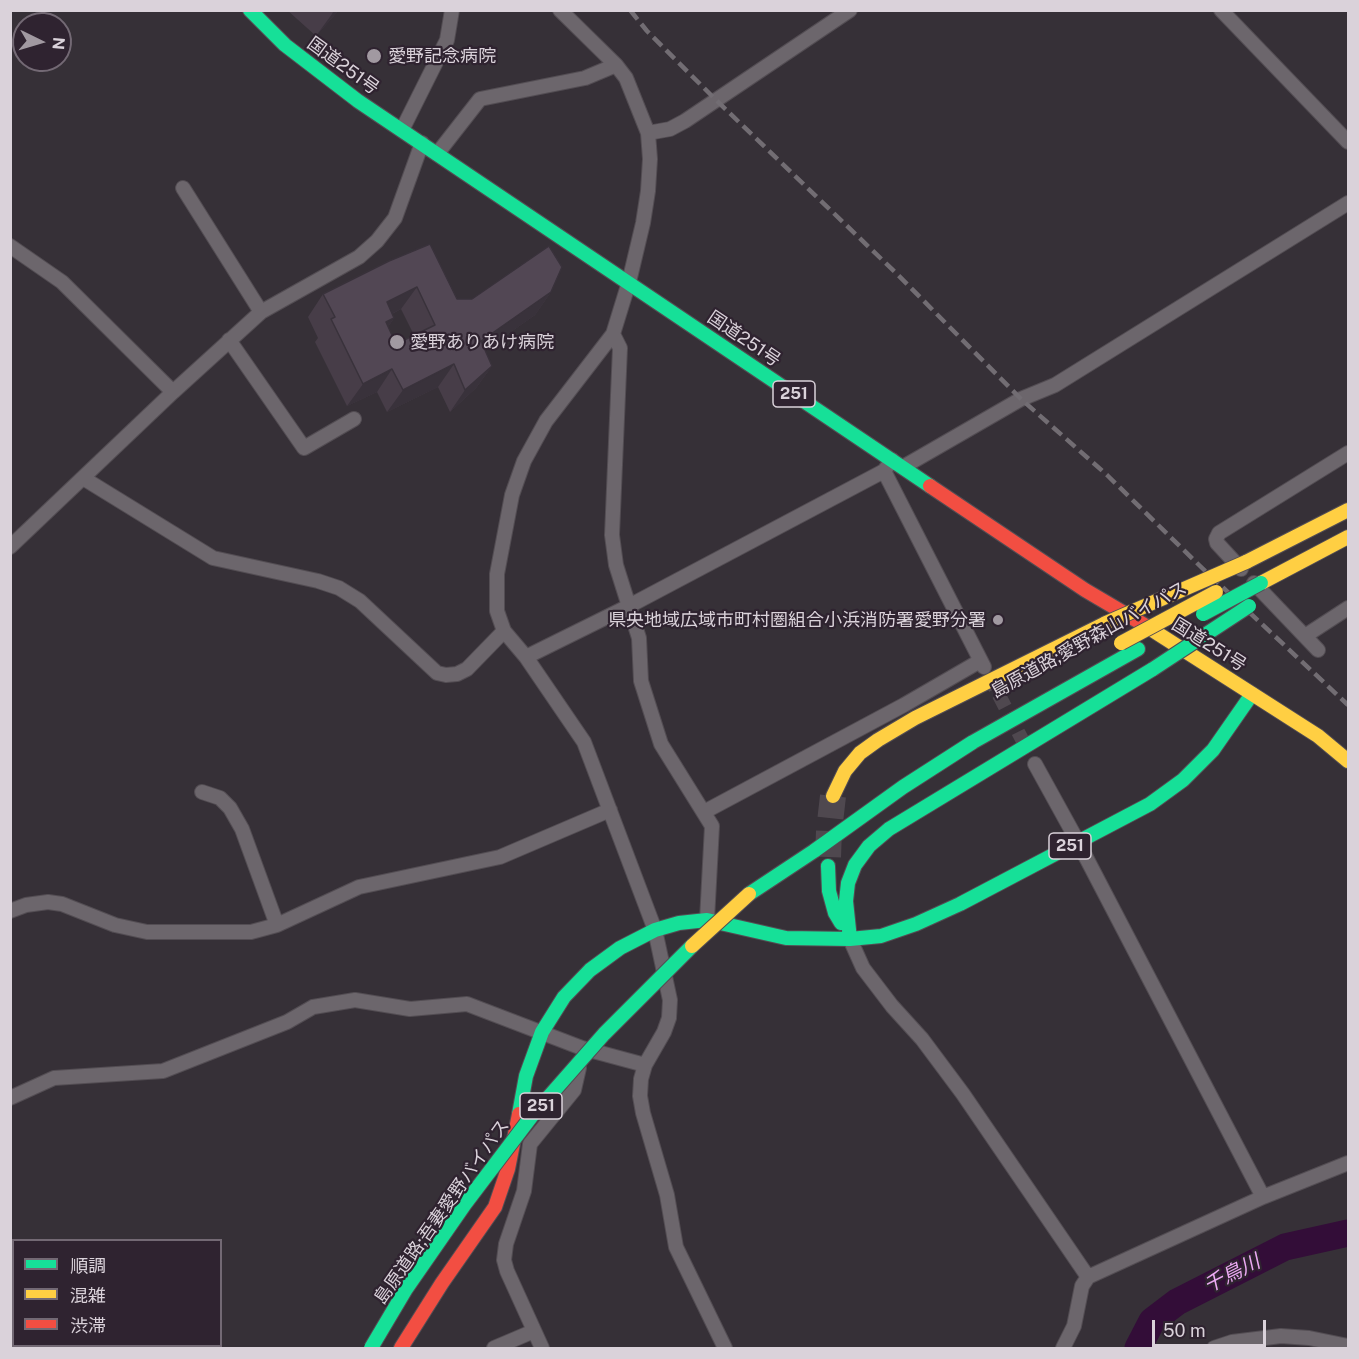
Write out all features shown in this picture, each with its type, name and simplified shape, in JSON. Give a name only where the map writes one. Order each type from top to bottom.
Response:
[{"type":"main road","name":"国道251号","points":[[250,10],[285,45],[317,71],[629,282],[893,466],[1318,736],[1348,761]]},
{"type":"main road","points":[[850,939],[846,901],[848,883],[855,865],[869,846],[897,824],[1153,669],[1257,578],[1348,510]]},
{"type":"main road","name":"島原道路;愛野森山バイパス","points":[[862,816],[973,742],[1138,649],[1257,578],[1348,519]]},
{"type":"main road","name":"島原道路;愛野森山バイパス","points":[[1100,654],[1348,537]]},
{"type":"main road","points":[[833,796],[845,771],[860,753],[878,740],[915,718],[1106,623],[1257,578],[1348,543]]},
{"type":"main road","name":"251","points":[[850,939],[881,936],[916,924],[960,904],[1150,804],[1183,780],[1213,750],[1252,694]]},
{"type":"main road","name":"島原道路;吾妻愛野バイパス","points":[[749,894],[814,852],[862,816]]},
{"type":"main road","name":"島原道路;吾妻愛野バイパス","points":[[371,1348],[406,1289],[465,1204],[531,1117],[604,1034],[679,958],[805,842],[836,818]]},
{"type":"main road","points":[[828,866],[829,891],[835,913],[850,939]]},
{"type":"main road","points":[[401,1348],[442,1283],[495,1207],[508,1169],[526,1076],[542,1032],[564,998],[590,970],[620,948],[655,930],[679,923],[707,920],[786,938],[850,939]]},
{"type":"street","points":[[402,130],[447,40],[452,10]]},
{"type":"street","points":[[560,10],[616,65],[626,78],[648,133],[650,159],[644,223],[613,334],[546,421],[524,461],[512,495],[497,574],[497,610],[504,632],[526,657],[584,742],[655,930],[669,1000],[669,1018],[664,1032],[645,1065],[640,1079],[640,1096],[667,1195],[675,1247],[725,1348]]},
{"type":"street","points":[[648,133],[670,129],[685,121],[850,10]]},
{"type":"street","points":[[1221,10],[1348,142]]},
{"type":"street","points":[[437,154],[480,99],[585,78],[616,65]]},
{"type":"street","points":[[10,547],[261,312],[359,257],[377,241],[395,218],[422,143]]},
{"type":"street","points":[[183,188],[261,312]]},
{"type":"street","points":[[526,657],[629,606],[1021,399],[1055,385],[1348,203]]},
{"type":"street","points":[[10,246],[62,282],[173,392]]},
{"type":"street","points":[[613,334],[620,348],[612,535],[616,565],[639,638],[641,681],[661,744],[712,826],[707,920]]},
{"type":"street","points":[[229,340],[304,448],[354,419]]},
{"type":"street","points":[[1318,651],[1217,543],[1216,539],[1219,534],[1348,453]]},
{"type":"street","points":[[704,812],[983,665],[893,466]]},
{"type":"street","points":[[83,478],[213,558],[318,581],[339,588],[360,601],[437,673],[457,674],[468,669],[504,632]]},
{"type":"street","points":[[1305,636],[1348,608]]},
{"type":"street","points":[[1035,764],[1263,1197]]},
{"type":"street","points":[[202,792],[220,798],[242,829],[277,925]]},
{"type":"street","points":[[10,911],[26,905],[48,902],[62,904],[116,925],[147,932],[251,932],[277,925],[359,887],[500,857],[610,810]]},
{"type":"street","points":[[850,939],[863,968],[892,1006],[922,1039],[963,1094],[1088,1277]]},
{"type":"street","points":[[10,1098],[54,1078],[163,1071],[287,1022],[313,1007],[355,1000],[410,1009],[467,1004],[582,1048],[645,1065]]},
{"type":"street","points":[[542,1348],[507,1271],[504,1260],[506,1244],[524,1191],[530,1144],[574,1090],[582,1048]]},
{"type":"street","points":[[1063,1348],[1074,1326],[1082,1286],[1088,1277],[1263,1197],[1348,1163]]},
{"type":"street","points":[[494,1348],[534,1331]]},
{"type":"street","points":[[1214,1348],[1232,1342],[1281,1336],[1309,1338],[1348,1346]]},
{"type":"building","points":[[430,244],[457,299],[472,299],[549,246],[562,267],[551,292],[481,341],[492,366],[465,390],[454,364],[403,390],[392,369],[363,384],[331,319],[335,317],[323,294],[389,261]],"holes":[[[417,287],[435,325],[396,344],[386,322],[394,318],[387,302]]]},
{"type":"waterway","name":"千鳥川","points":[[1138,1348],[1152,1321],[1177,1302],[1285,1247],[1348,1233]]},
{"type":"tunnel","points":[[989,676],[1027,749]]},
{"type":"tunnel","points":[[828,857],[833,796]]},
{"type":"railway","points":[[630,10],[647,31],[715,99],[898,275],[1021,399],[1107,475],[1348,705]]},
{"type":"traffic: fast","points":[[250,10],[285,45],[358,101],[930,486]]},
{"type":"traffic: fast","points":[[1203,614],[1261,583]]},
{"type":"traffic: fast","points":[[1153,669],[1249,606]]},
{"type":"traffic: fast","points":[[749,894],[903,787],[973,742],[1138,649]]},
{"type":"traffic: fast","points":[[850,939],[846,901],[848,883],[855,865],[869,846],[889,829],[1153,669]]},
{"type":"traffic: fast","points":[[850,939],[881,936],[916,924],[960,904],[1150,804],[1183,780],[1213,750],[1252,694]]},
{"type":"traffic: fast","points":[[828,866],[829,891],[835,913],[841,923]]},
{"type":"traffic: fast","points":[[519,1114],[526,1076],[542,1032],[564,997],[590,970],[620,948],[655,930],[679,923],[707,920],[786,938],[850,939]]},
{"type":"traffic: fast","points":[[371,1348],[406,1289],[465,1204],[531,1117],[604,1034],[692,946]]},
{"type":"traffic: slow","points":[[1246,562],[1348,510]]},
{"type":"traffic: slow","points":[[1261,583],[1348,537]]},
{"type":"traffic: slow","points":[[1106,623],[1246,562]]},
{"type":"traffic: slow","points":[[1121,643],[1216,592]]},
{"type":"traffic: slow","points":[[833,796],[845,771],[860,753],[878,740],[915,718],[1106,623]]},
{"type":"traffic: slow","points":[[1146,626],[1318,736],[1348,761]]},
{"type":"traffic: slow","points":[[692,946],[749,894]]},
{"type":"traffic: jam","points":[[930,486],[1085,590],[1146,626]]},
{"type":"traffic: jam","points":[[401,1348],[442,1283],[495,1207],[508,1169],[519,1114]]},
{"type":"place","name":"愛野記念病院","points":[[374,56]]},
{"type":"place","name":"愛野ありあけ病院","points":[[397,342]]},
{"type":"place","name":"県央地域広域市町村圏組合小浜消防署愛野分署","points":[[998,620]]}]
